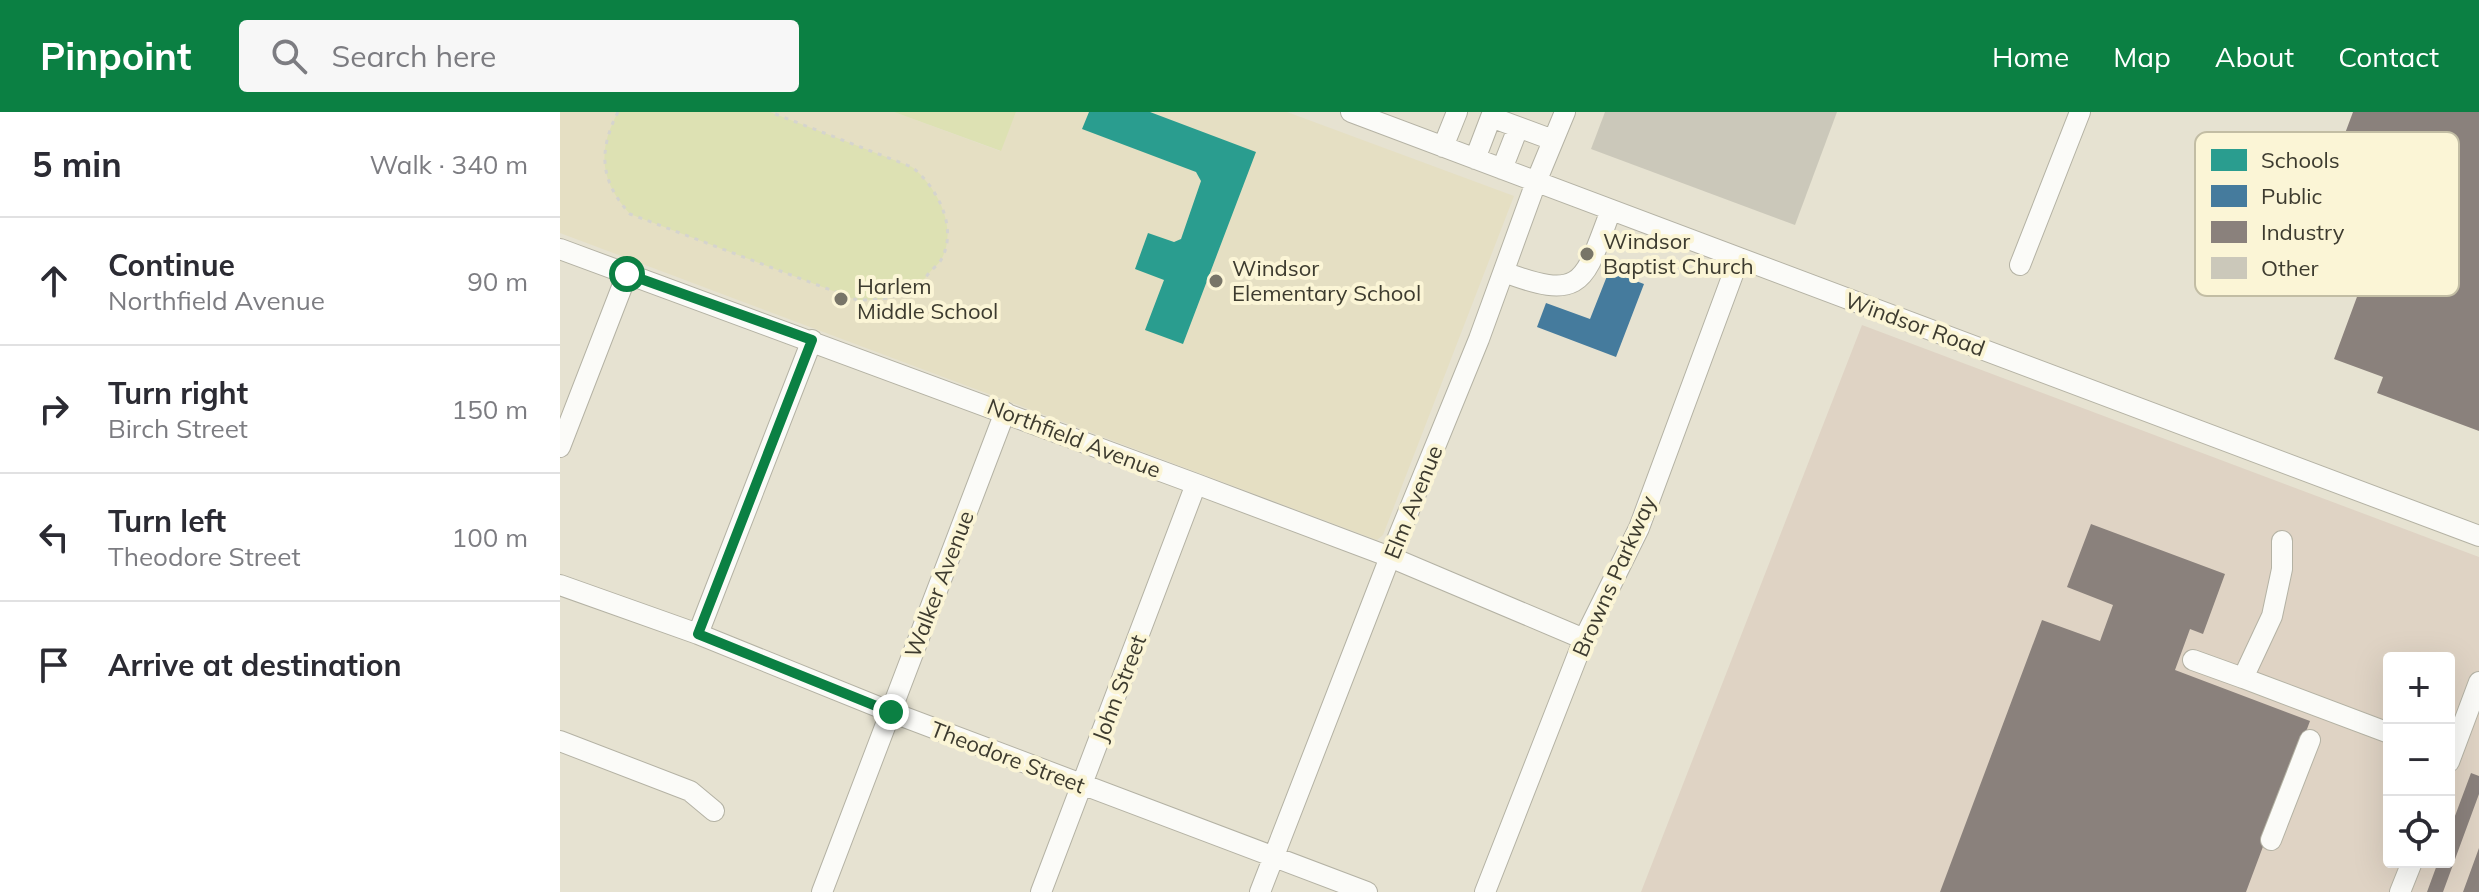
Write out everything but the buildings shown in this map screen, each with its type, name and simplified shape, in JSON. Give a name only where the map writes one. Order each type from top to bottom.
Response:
[{"type":"street","name":"Windsor Road","points":[[1351,112],[1386,118],[1443,147],[2479,536]]},
{"type":"street","points":[[1443,147],[1457,112]]},
{"type":"street","name":"Elm Avenue","points":[[1260,892],[1390,557],[1474,354],[1536,182],[1565,112]]},
{"type":"street","points":[[2020,265],[2080,112]]},
{"type":"street","points":[[1475,159],[1489,115],[1553,140]]},
{"type":"street","points":[[1502,169],[1518,128]]},
{"type":"street","points":[[1504,272],[1538,285],[1558,286],[1575,282],[1587,271],[1611,210]]},
{"type":"street","name":"Northfield Avenue","points":[[560,249],[1390,557],[1584,639]]},
{"type":"street","name":"Browns Parkway","points":[[1485,892],[1584,639],[1639,528],[1739,258]]},
{"type":"street","points":[[560,447],[627,274]]},
{"type":"street","points":[[698,634],[812,340]]},
{"type":"street","name":"Walker Avenue","points":[[822,892],[1005,412]]},
{"type":"street","name":"John Street","points":[[1041,892],[1196,484]]},
{"type":"street","points":[[2243,678],[2275,608],[2282,569],[2282,541]]},
{"type":"street","name":"Theodore Street","points":[[560,585],[698,634],[891,712],[1367,892]]},
{"type":"street","points":[[2193,660],[2383,731]]},
{"type":"street","points":[[2455,745],[2479,682]]},
{"type":"street","points":[[2271,840],[2310,740]]},
{"type":"street","points":[[560,741],[690,791],[714,811]]},
{"type":"street","points":[[2400,892],[2410,868]]},
{"type":"path","points":[[618,112],[605,143],[605,164],[610,186],[630,214],[857,300],[875,300],[916,288],[942,259],[946,238],[947,220],[927,179],[912,167],[770,112]]},
{"type":"shaded area","name":"Windsor Elementary School","points":[[560,112],[894,112],[1000,151],[1016,112],[1287,112],[1514,196],[1383,535],[1377,540],[560,233]]},
{"type":"shaded area","points":[[1862,325],[2479,557],[2479,892],[1641,892]]},
{"type":"green space","points":[[618,112],[770,112],[912,167],[930,185],[943,209],[948,235],[941,260],[910,291],[887,298],[857,300],[630,214],[613,190],[605,165],[607,140]]},
{"type":"green space","points":[[894,112],[1016,112],[1001,151]]},
{"type":"place","name":"Windsor Baptist Church","points":[[1587,254]]},
{"type":"place","name":"Windsor Elementary School","points":[[1216,281]]},
{"type":"place","name":"Harlem Middle School","points":[[841,299]]},
{"type":"route","points":[[627,274],[812,340],[698,634],[891,712]]}]
